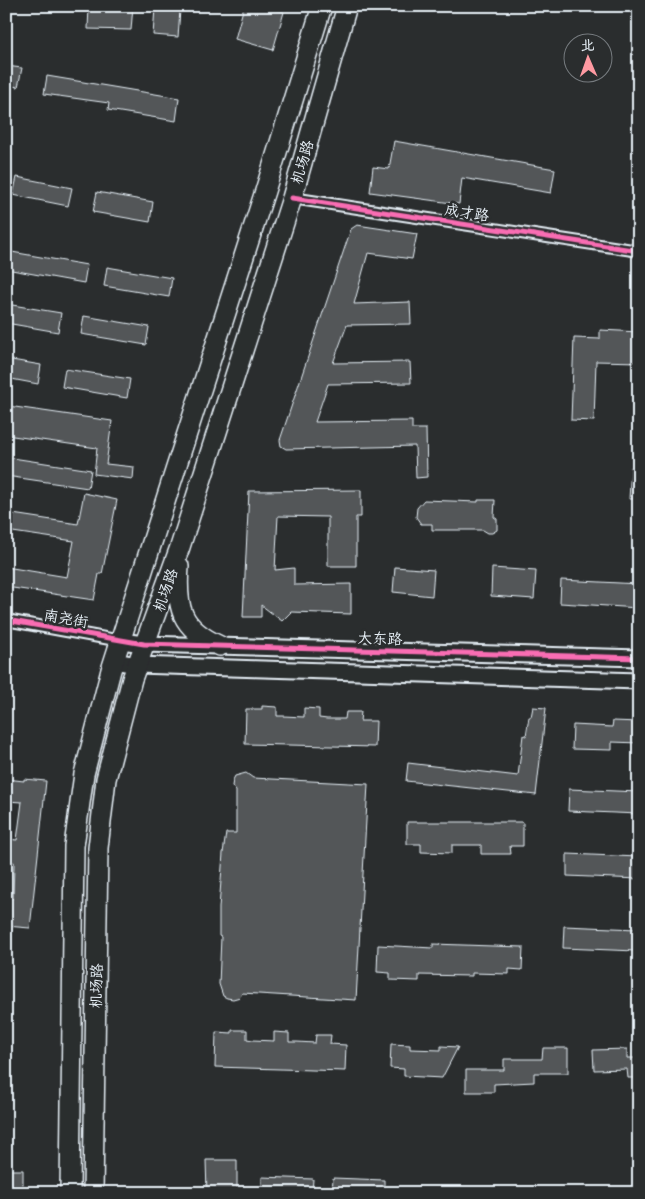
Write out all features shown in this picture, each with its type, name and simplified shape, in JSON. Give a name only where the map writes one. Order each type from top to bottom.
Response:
[{"type":"highway","name":"机场路","points":[[70,1193],[74,846],[84,774],[98,715],[114,662],[265,191],[322,6]]},
{"type":"highway","name":"机场路","points":[[93,1193],[98,848],[106,779],[137,665],[144,644],[150,634],[180,547],[292,198],[347,6]]},
{"type":"highway","points":[[180,547],[178,598],[182,613],[190,627],[203,639],[220,646]]},
{"type":"street","name":"成才路","points":[[292,198],[639,251]]},
{"type":"street","name":"南尧街","points":[[6,620],[121,641]]},
{"type":"street","name":"大东路","points":[[121,641],[144,644],[639,658]]},
{"type":"street","points":[[114,662],[137,665],[639,681]]},
{"type":"building","points":[[89,6],[133,6],[131,30],[88,29]]},
{"type":"building","points":[[244,6],[264,6],[284,12],[273,50],[235,39]]},
{"type":"building","points":[[155,8],[180,10],[178,37],[153,35]]},
{"type":"building","points":[[6,66],[22,68],[18,87],[6,85]]},
{"type":"building","points":[[47,76],[179,98],[176,121],[108,110],[109,103],[44,94]]},
{"type":"building","points":[[394,141],[555,169],[551,193],[462,178],[459,204],[370,192],[373,167],[389,169]]},
{"type":"building","points":[[17,177],[72,188],[68,206],[13,195]]},
{"type":"building","points":[[97,192],[153,202],[150,222],[93,212]]},
{"type":"building","points":[[357,225],[417,234],[412,259],[368,253],[354,304],[410,302],[411,324],[347,325],[333,363],[410,362],[411,383],[328,384],[315,422],[412,421],[412,429],[426,429],[427,477],[416,478],[415,446],[286,449],[281,446],[280,440],[351,229]]},
{"type":"building","points":[[6,251],[87,265],[84,283],[6,269]]},
{"type":"building","points":[[107,267],[172,278],[169,297],[104,286]]},
{"type":"building","points":[[6,304],[61,313],[58,332],[6,323]]},
{"type":"building","points":[[84,316],[149,327],[146,345],[81,334]]},
{"type":"building","points":[[600,330],[639,332],[639,362],[596,361],[594,421],[571,420],[574,338],[600,339]]},
{"type":"building","points":[[6,359],[41,365],[38,384],[6,378]]},
{"type":"building","points":[[65,369],[130,379],[127,398],[62,387]]},
{"type":"building","points":[[8,406],[112,421],[106,464],[134,467],[133,479],[94,474],[97,448],[6,435]]},
{"type":"building","points":[[6,457],[91,470],[88,488],[6,476]]},
{"type":"building","points":[[631,467],[639,467],[639,499],[629,499]]},
{"type":"building","points":[[361,490],[361,517],[356,517],[356,566],[328,566],[328,517],[278,516],[275,570],[294,568],[294,585],[351,584],[351,614],[291,612],[282,621],[261,605],[261,617],[243,617],[249,491]]},
{"type":"building","points":[[84,493],[117,500],[102,574],[99,574],[94,600],[6,587],[6,567],[67,577],[74,541],[6,531],[6,513],[78,524]]},
{"type":"building","points":[[424,500],[478,502],[478,500],[495,500],[494,517],[497,519],[497,530],[488,533],[483,530],[432,530],[432,524],[421,524],[416,517],[417,508]]},
{"type":"building","points":[[395,567],[434,570],[432,596],[393,592]]},
{"type":"building","points":[[492,568],[536,571],[534,599],[491,596]]},
{"type":"building","points":[[561,580],[639,584],[639,608],[560,603]]},
{"type":"building","points":[[262,706],[277,707],[277,716],[304,717],[304,708],[319,709],[319,718],[327,719],[345,719],[346,712],[361,712],[360,721],[376,721],[375,747],[245,744],[246,709],[262,709]]},
{"type":"building","points":[[533,707],[546,708],[536,795],[406,781],[408,763],[518,776],[523,735],[526,736],[529,717],[531,717]]},
{"type":"building","points":[[613,721],[639,722],[639,743],[612,742],[612,750],[572,749],[573,725],[612,727]]},
{"type":"building","points":[[246,773],[253,778],[368,784],[356,1000],[242,993],[240,997],[233,999],[223,996],[219,984],[221,937],[219,936],[219,908],[223,853],[226,833],[236,833],[236,791],[232,786],[233,780],[235,776]]},
{"type":"building","points":[[6,779],[46,781],[30,928],[6,926],[6,898],[13,898],[14,862],[6,861],[6,839],[17,840],[22,802],[6,801]]},
{"type":"building","points":[[569,789],[639,792],[639,814],[568,811]]},
{"type":"building","points":[[407,822],[523,822],[523,846],[510,846],[511,854],[481,854],[481,845],[452,845],[452,853],[421,852],[421,844],[407,844]]},
{"type":"building","points":[[567,854],[639,857],[639,879],[567,876]]},
{"type":"building","points":[[564,926],[637,929],[636,951],[563,948]]},
{"type":"building","points":[[433,944],[523,947],[522,970],[509,969],[509,974],[472,973],[472,976],[419,975],[419,981],[390,980],[390,973],[377,972],[378,945],[433,948]]},
{"type":"building","points":[[232,1030],[247,1030],[247,1039],[253,1040],[274,1041],[274,1032],[289,1033],[289,1042],[315,1043],[316,1035],[331,1035],[330,1044],[346,1045],[345,1071],[215,1067],[216,1032],[232,1033]]},
{"type":"building","points":[[391,1044],[410,1045],[410,1049],[441,1050],[441,1046],[458,1047],[442,1078],[404,1076],[404,1069],[390,1068]]},
{"type":"building","points":[[543,1048],[568,1048],[568,1073],[534,1073],[534,1082],[494,1084],[494,1092],[466,1092],[466,1070],[504,1070],[504,1059],[542,1059]]},
{"type":"building","points":[[627,1049],[627,1058],[639,1058],[639,1078],[628,1078],[627,1069],[594,1070],[593,1050]]},
{"type":"building","points":[[206,1160],[237,1160],[237,1193],[207,1193]]},
{"type":"building","points":[[6,1170],[23,1170],[23,1193],[6,1193]]},
{"type":"building","points":[[262,1177],[313,1179],[312,1193],[262,1193]]},
{"type":"building","points":[[333,1178],[384,1180],[384,1193],[332,1193]]},
{"type":"cycle path","points":[[292,198],[639,251]]},
{"type":"cycle path","points":[[6,620],[144,644],[639,658]]}]
